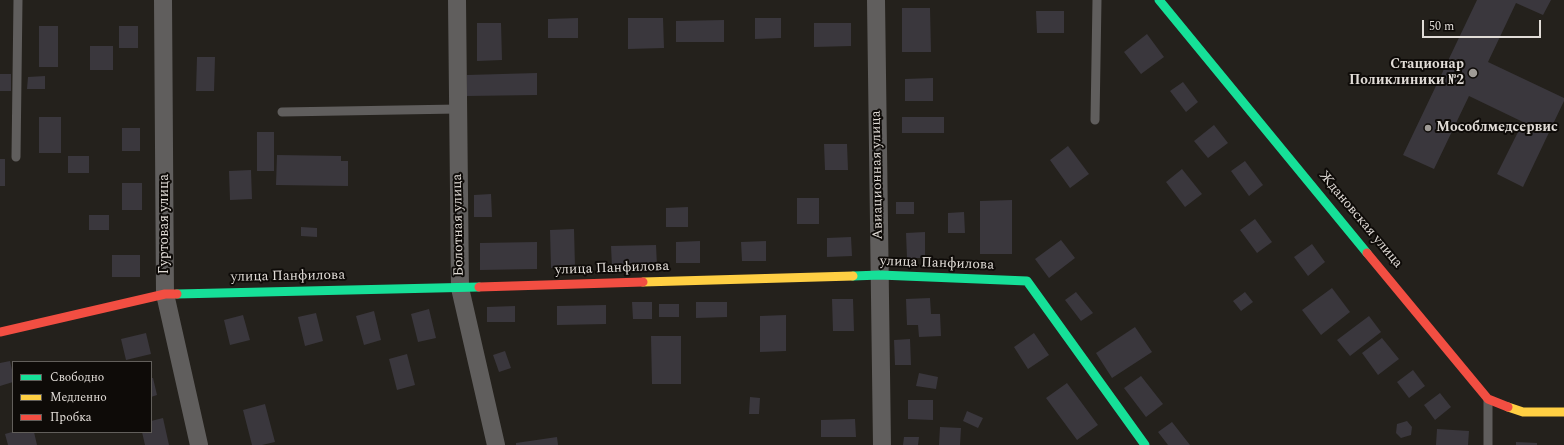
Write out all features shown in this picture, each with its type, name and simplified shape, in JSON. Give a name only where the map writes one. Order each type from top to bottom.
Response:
[{"type":"street","name":"Гуртовая улица","points":[[163,0],[165,294],[199,445]]},
{"type":"street","name":"Болотная улица","points":[[457,0],[460,288],[496,445]]},
{"type":"street","name":"Авиационная улица","points":[[876,0],[882,445]]},
{"type":"street","name":"Ждановская улица","points":[[1159,0],[1488,399]]},
{"type":"street","name":"улица Панфилова","points":[[0,332],[165,294],[460,288],[880,275],[1027,281],[1145,445]]},
{"type":"street","points":[[1488,399],[1523,412],[1564,412]]},
{"type":"lane","points":[[16,157],[18,0]]},
{"type":"lane","points":[[1095,120],[1097,0]]},
{"type":"lane","points":[[282,112],[458,109]]},
{"type":"lane","points":[[1488,399],[1488,445]]},
{"type":"building","points":[[1477,0],[1551,0],[1543,15],[1516,3],[1488,62],[1564,98],[1564,101],[1523,187],[1497,174],[1523,122],[1469,96],[1434,169],[1403,155]]},
{"type":"building","points":[[902,8],[930,8],[931,52],[902,52]]},
{"type":"building","points":[[1036,11],[1064,11],[1064,33],[1037,33]]},
{"type":"building","points":[[578,18],[578,38],[548,38],[548,19]]},
{"type":"building","points":[[628,18],[663,18],[664,48],[628,49]]},
{"type":"building","points":[[755,18],[781,18],[781,38],[755,39]]},
{"type":"building","points":[[724,20],[724,42],[676,42],[676,21]]},
{"type":"building","points":[[477,23],[501,23],[502,60],[477,61]]},
{"type":"building","points":[[814,23],[851,23],[851,46],[814,47]]},
{"type":"building","points":[[39,26],[58,26],[58,67],[39,67]]},
{"type":"building","points":[[119,26],[138,26],[138,48],[119,48]]},
{"type":"building","points":[[1147,34],[1164,57],[1141,74],[1124,52]]},
{"type":"building","points":[[90,46],[113,46],[113,70],[90,70]]},
{"type":"building","points":[[197,57],[215,57],[214,91],[196,91]]},
{"type":"building","points":[[537,73],[537,95],[467,96],[467,75]]},
{"type":"building","points":[[0,74],[11,74],[11,91],[0,91]]},
{"type":"building","points":[[45,76],[45,89],[27,89],[28,77]]},
{"type":"building","points":[[933,78],[933,101],[905,101],[905,79]]},
{"type":"building","points":[[1183,82],[1198,102],[1186,112],[1170,91]]},
{"type":"building","points":[[39,117],[61,117],[61,153],[39,153]]},
{"type":"building","points":[[902,117],[944,117],[944,133],[902,133]]},
{"type":"building","points":[[1214,125],[1228,143],[1208,158],[1194,141]]},
{"type":"building","points":[[122,128],[140,128],[140,151],[122,151]]},
{"type":"building","points":[[257,132],[274,132],[274,171],[257,171]]},
{"type":"building","points":[[824,144],[847,144],[848,170],[825,170]]},
{"type":"building","points":[[1068,146],[1089,174],[1070,188],[1050,160]]},
{"type":"building","points":[[277,155],[341,156],[341,161],[348,161],[348,186],[276,185]]},
{"type":"building","points":[[68,156],[89,156],[89,173],[68,173]]},
{"type":"building","points":[[0,159],[5,159],[5,186],[0,186]]},
{"type":"building","points":[[1245,161],[1263,185],[1249,196],[1231,171]]},
{"type":"building","points":[[1182,169],[1202,194],[1185,207],[1166,182]]},
{"type":"building","points":[[251,170],[252,199],[230,200],[229,171]]},
{"type":"building","points":[[122,183],[142,183],[142,210],[122,210]]},
{"type":"building","points":[[491,194],[492,217],[474,217],[474,195]]},
{"type":"building","points":[[797,198],[819,198],[819,224],[797,224]]},
{"type":"building","points":[[1012,200],[1012,254],[980,254],[980,201]]},
{"type":"building","points":[[896,202],[914,202],[914,214],[896,214]]},
{"type":"building","points":[[688,207],[688,227],[666,227],[666,208]]},
{"type":"building","points":[[964,212],[965,233],[948,233],[948,213]]},
{"type":"building","points":[[89,215],[109,215],[109,230],[89,230]]},
{"type":"building","points":[[1255,219],[1272,242],[1257,253],[1240,230]]},
{"type":"building","points":[[301,227],[317,228],[317,237],[301,236]]},
{"type":"building","points":[[574,229],[575,267],[551,268],[550,230]]},
{"type":"building","points":[[925,232],[925,258],[907,258],[906,233]]},
{"type":"building","points":[[851,237],[852,256],[827,257],[827,238]]},
{"type":"building","points":[[1061,240],[1075,258],[1049,278],[1035,259]]},
{"type":"building","points":[[700,241],[700,263],[676,263],[676,242]]},
{"type":"building","points":[[766,241],[766,261],[742,261],[741,242]]},
{"type":"building","points":[[537,242],[537,269],[480,270],[480,243]]},
{"type":"building","points":[[1312,244],[1325,262],[1308,276],[1294,257]]},
{"type":"building","points":[[656,245],[657,266],[612,267],[611,246]]},
{"type":"building","points":[[112,255],[140,255],[140,277],[112,277]]},
{"type":"building","points":[[1332,288],[1350,312],[1321,335],[1302,310]]},
{"type":"building","points":[[1076,292],[1093,313],[1081,321],[1065,300]]},
{"type":"building","points":[[1245,292],[1253,302],[1241,311],[1233,301]]},
{"type":"building","points":[[930,298],[931,314],[940,314],[941,336],[919,337],[918,325],[907,325],[906,299]]},
{"type":"building","points":[[832,299],[853,299],[854,331],[833,331]]},
{"type":"building","points":[[632,302],[652,302],[652,319],[633,319]]},
{"type":"building","points":[[696,302],[727,302],[727,317],[696,318]]},
{"type":"building","points":[[659,304],[679,304],[679,317],[659,317]]},
{"type":"building","points":[[606,305],[606,324],[557,325],[557,306]]},
{"type":"building","points":[[515,306],[515,322],[487,322],[487,307]]},
{"type":"building","points":[[429,309],[436,338],[418,342],[411,314]]},
{"type":"building","points":[[374,311],[381,340],[364,345],[356,316]]},
{"type":"building","points":[[316,313],[323,341],[305,346],[298,317]]},
{"type":"building","points":[[243,315],[250,340],[230,345],[224,320]]},
{"type":"building","points":[[786,315],[786,351],[760,352],[760,316]]},
{"type":"building","points":[[1369,316],[1381,332],[1350,356],[1337,340]]},
{"type":"building","points":[[1135,327],[1152,352],[1112,378],[1096,353]]},
{"type":"building","points":[[146,333],[151,354],[126,360],[121,339]]},
{"type":"building","points":[[1034,333],[1049,355],[1028,369],[1014,347]]},
{"type":"building","points":[[651,336],[681,336],[681,384],[652,384]]},
{"type":"building","points":[[1382,338],[1399,359],[1378,375],[1362,353]]},
{"type":"building","points":[[910,339],[911,365],[895,365],[894,340]]},
{"type":"building","points":[[505,351],[511,368],[499,372],[493,355]]},
{"type":"building","points":[[407,354],[415,385],[397,390],[389,359]]},
{"type":"building","points":[[10,361],[12,382],[0,386],[0,363]]},
{"type":"building","points":[[1413,370],[1425,386],[1409,398],[1397,382]]},
{"type":"building","points":[[919,373],[938,377],[936,389],[916,386]]},
{"type":"building","points":[[1141,376],[1163,404],[1146,417],[1124,388]]},
{"type":"building","points":[[152,378],[153,378],[157,395],[152,397]]},
{"type":"building","points":[[1067,383],[1098,425],[1077,440],[1046,398]]},
{"type":"building","points":[[1440,393],[1451,407],[1435,420],[1424,405]]},
{"type":"building","points":[[750,397],[760,398],[759,414],[749,414]]},
{"type":"building","points":[[908,400],[933,400],[933,420],[908,419]]},
{"type":"building","points":[[265,404],[275,442],[262,445],[252,445],[243,410]]},
{"type":"building","points":[[967,411],[983,418],[978,428],[963,421]]},
{"type":"building","points":[[163,418],[169,445],[145,445],[142,433],[152,433],[152,421]]},
{"type":"building","points":[[855,419],[856,437],[821,437],[821,420]]},
{"type":"building","points":[[1407,421],[1412,427],[1411,435],[1401,438],[1396,433],[1397,424]]},
{"type":"building","points":[[1172,422],[1190,445],[1168,445],[1158,432]]},
{"type":"building","points":[[940,427],[961,428],[960,445],[939,445]]},
{"type":"building","points":[[1437,429],[1469,431],[1468,445],[1436,445]]},
{"type":"building","points":[[12,432],[34,433],[37,445],[8,445],[5,434]]},
{"type":"building","points":[[557,437],[558,445],[516,445],[516,443]]},
{"type":"building","points":[[904,437],[919,437],[918,445],[903,445]]},
{"type":"building","points":[[1516,442],[1537,443],[1537,445],[1516,445]]},
{"type":"traffic: fast","points":[[1159,0],[1367,253]]},
{"type":"traffic: fast","points":[[853,276],[880,275],[1027,281],[1145,445]]},
{"type":"traffic: fast","points":[[177,294],[479,287]]},
{"type":"traffic: slow","points":[[643,282],[853,276]]},
{"type":"traffic: slow","points":[[1508,407],[1523,412],[1564,412]]},
{"type":"traffic: jam","points":[[1367,253],[1488,399],[1508,407]]},
{"type":"traffic: jam","points":[[479,287],[643,282]]},
{"type":"traffic: jam","points":[[0,332],[165,294],[177,294]]},
{"type":"place","name":"Стационар Поликлиники №2","points":[[1473,73]]},
{"type":"place","name":"Мособлмедсервис","points":[[1428,128]]}]
